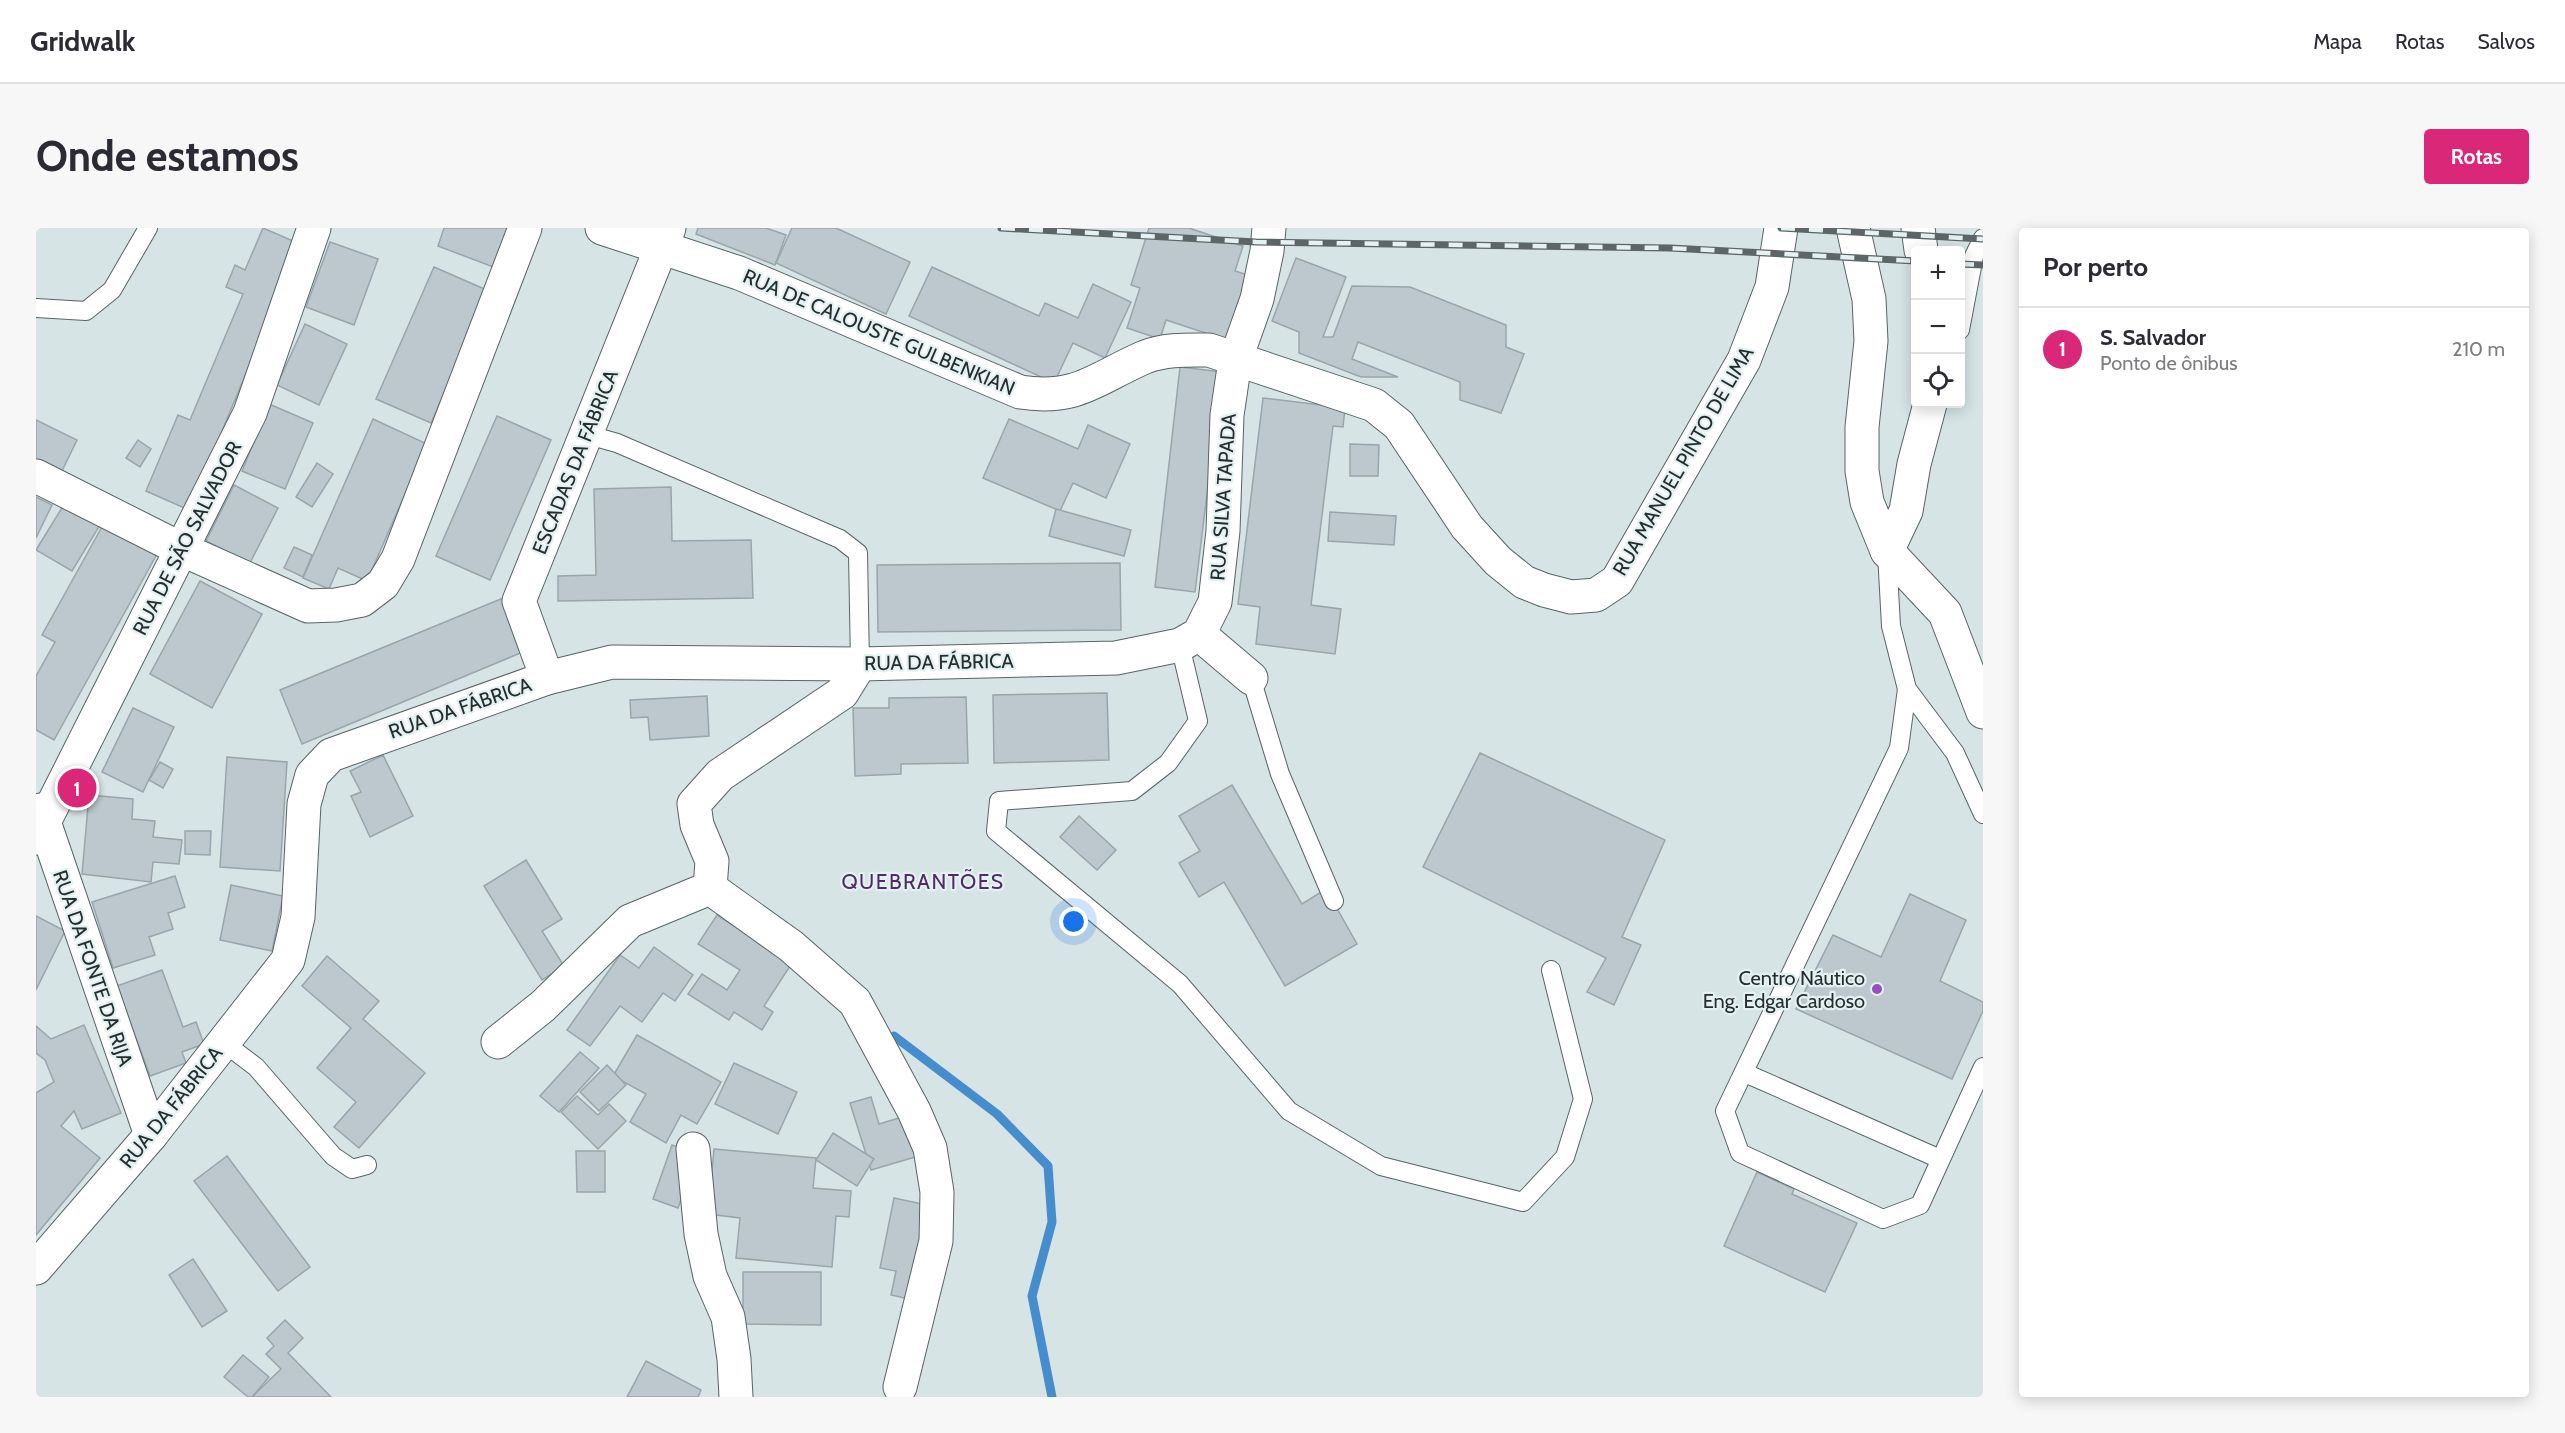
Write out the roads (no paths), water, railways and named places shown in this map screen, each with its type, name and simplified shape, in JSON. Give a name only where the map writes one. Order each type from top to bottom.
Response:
[{"type":"street","name":"RUA DE SÃO SALVADOR","points":[[39,820],[250,413],[314,228]]},
{"type":"street","points":[[36,476],[181,549],[308,606],[336,605],[362,600],[383,585],[398,559],[525,228]]},
{"type":"street","name":"RUA DE CALOUSTE GULBENKIAN","points":[[602,228],[665,238],[739,273],[1020,392],[1046,396],[1074,392],[1147,357],[1182,350],[1209,350],[1235,361]]},
{"type":"street","name":"RUA SILVA TAPADA","points":[[1189,639],[1215,602],[1223,531],[1227,415],[1235,361],[1257,299],[1267,251],[1269,228]]},
{"type":"street","name":"RUA MANUEL PINTO DE LIMA","points":[[1235,361],[1337,390],[1374,405],[1399,424],[1467,527],[1498,561],[1524,582],[1544,590],[1571,597],[1596,595],[1617,581],[1744,360],[1772,287],[1780,228]]},
{"type":"street","points":[[1853,228],[1869,299],[1871,341],[1862,428],[1862,471],[1867,502],[1887,551],[1945,613],[1983,712]]},
{"type":"street","points":[[1918,228],[1920,246]]},
{"type":"street","name":"ESCADAS DA FÁBRICA","points":[[547,678],[519,601],[665,238]]},
{"type":"street","points":[[1887,551],[1906,511],[1914,464],[1929,408]]},
{"type":"street","points":[[1189,639],[1251,678]]},
{"type":"street","name":"RUA DA FÁBRICA","points":[[36,1268],[151,1135],[288,960],[298,917],[304,804],[312,775],[331,755],[547,678],[612,662],[860,664],[1116,658],[1189,639]]},
{"type":"street","points":[[710,888],[712,861],[696,825],[694,804],[720,775],[842,693],[860,664]]},
{"type":"street","name":"RUA DA FONTE DA RIJA","points":[[39,820],[151,1135]]},
{"type":"street","points":[[498,1042],[543,1006],[630,921],[710,888]]},
{"type":"street","points":[[710,888],[791,946],[855,1002],[914,1111],[930,1148],[937,1192],[936,1241],[900,1387]]},
{"type":"street","points":[[693,1149],[701,1234],[710,1276],[728,1317],[735,1359],[736,1397]]},
{"type":"lane","points":[[36,308],[86,311],[112,290],[148,228]]},
{"type":"lane","points":[[1965,304],[1974,256],[1983,238]]},
{"type":"lane","points":[[585,434],[616,443],[840,538],[858,553],[860,664]]},
{"type":"lane","points":[[1887,551],[1891,626],[1907,688],[1955,753],[1983,814]]},
{"type":"lane","points":[[1189,639],[1198,721],[1168,763],[1132,791],[999,801],[996,831],[1180,984],[1289,1111],[1381,1166],[1523,1202],[1565,1157],[1583,1099],[1551,970]]},
{"type":"lane","points":[[1251,678],[1280,774],[1334,901]]},
{"type":"lane","points":[[1907,688],[1899,748],[1725,1111],[1740,1153],[1883,1220],[1920,1205],[1983,1067]]},
{"type":"lane","points":[[223,1042],[255,1066],[333,1156],[352,1169],[367,1165]]},
{"type":"lane","points":[[1745,1073],[1940,1159]]},
{"type":"waterway","points":[[894,1036],[997,1114],[1048,1166],[1052,1222],[1032,1296],[1052,1397]]},
{"type":"railway","points":[[1001,228],[1256,242],[1670,248],[1911,261]]},
{"type":"railway","points":[[1781,228],[1983,239]]},
{"type":"railway","points":[[1965,264],[1983,265]]},
{"type":"place","name":"S. Salvador","points":[[77,788]]},
{"type":"place","name":"Centro Náutico Eng. Edgar Cardoso","points":[[1877,989]]},
{"type":"district","name":"QUEBRANTÕES","points":[[923,881]]}]
